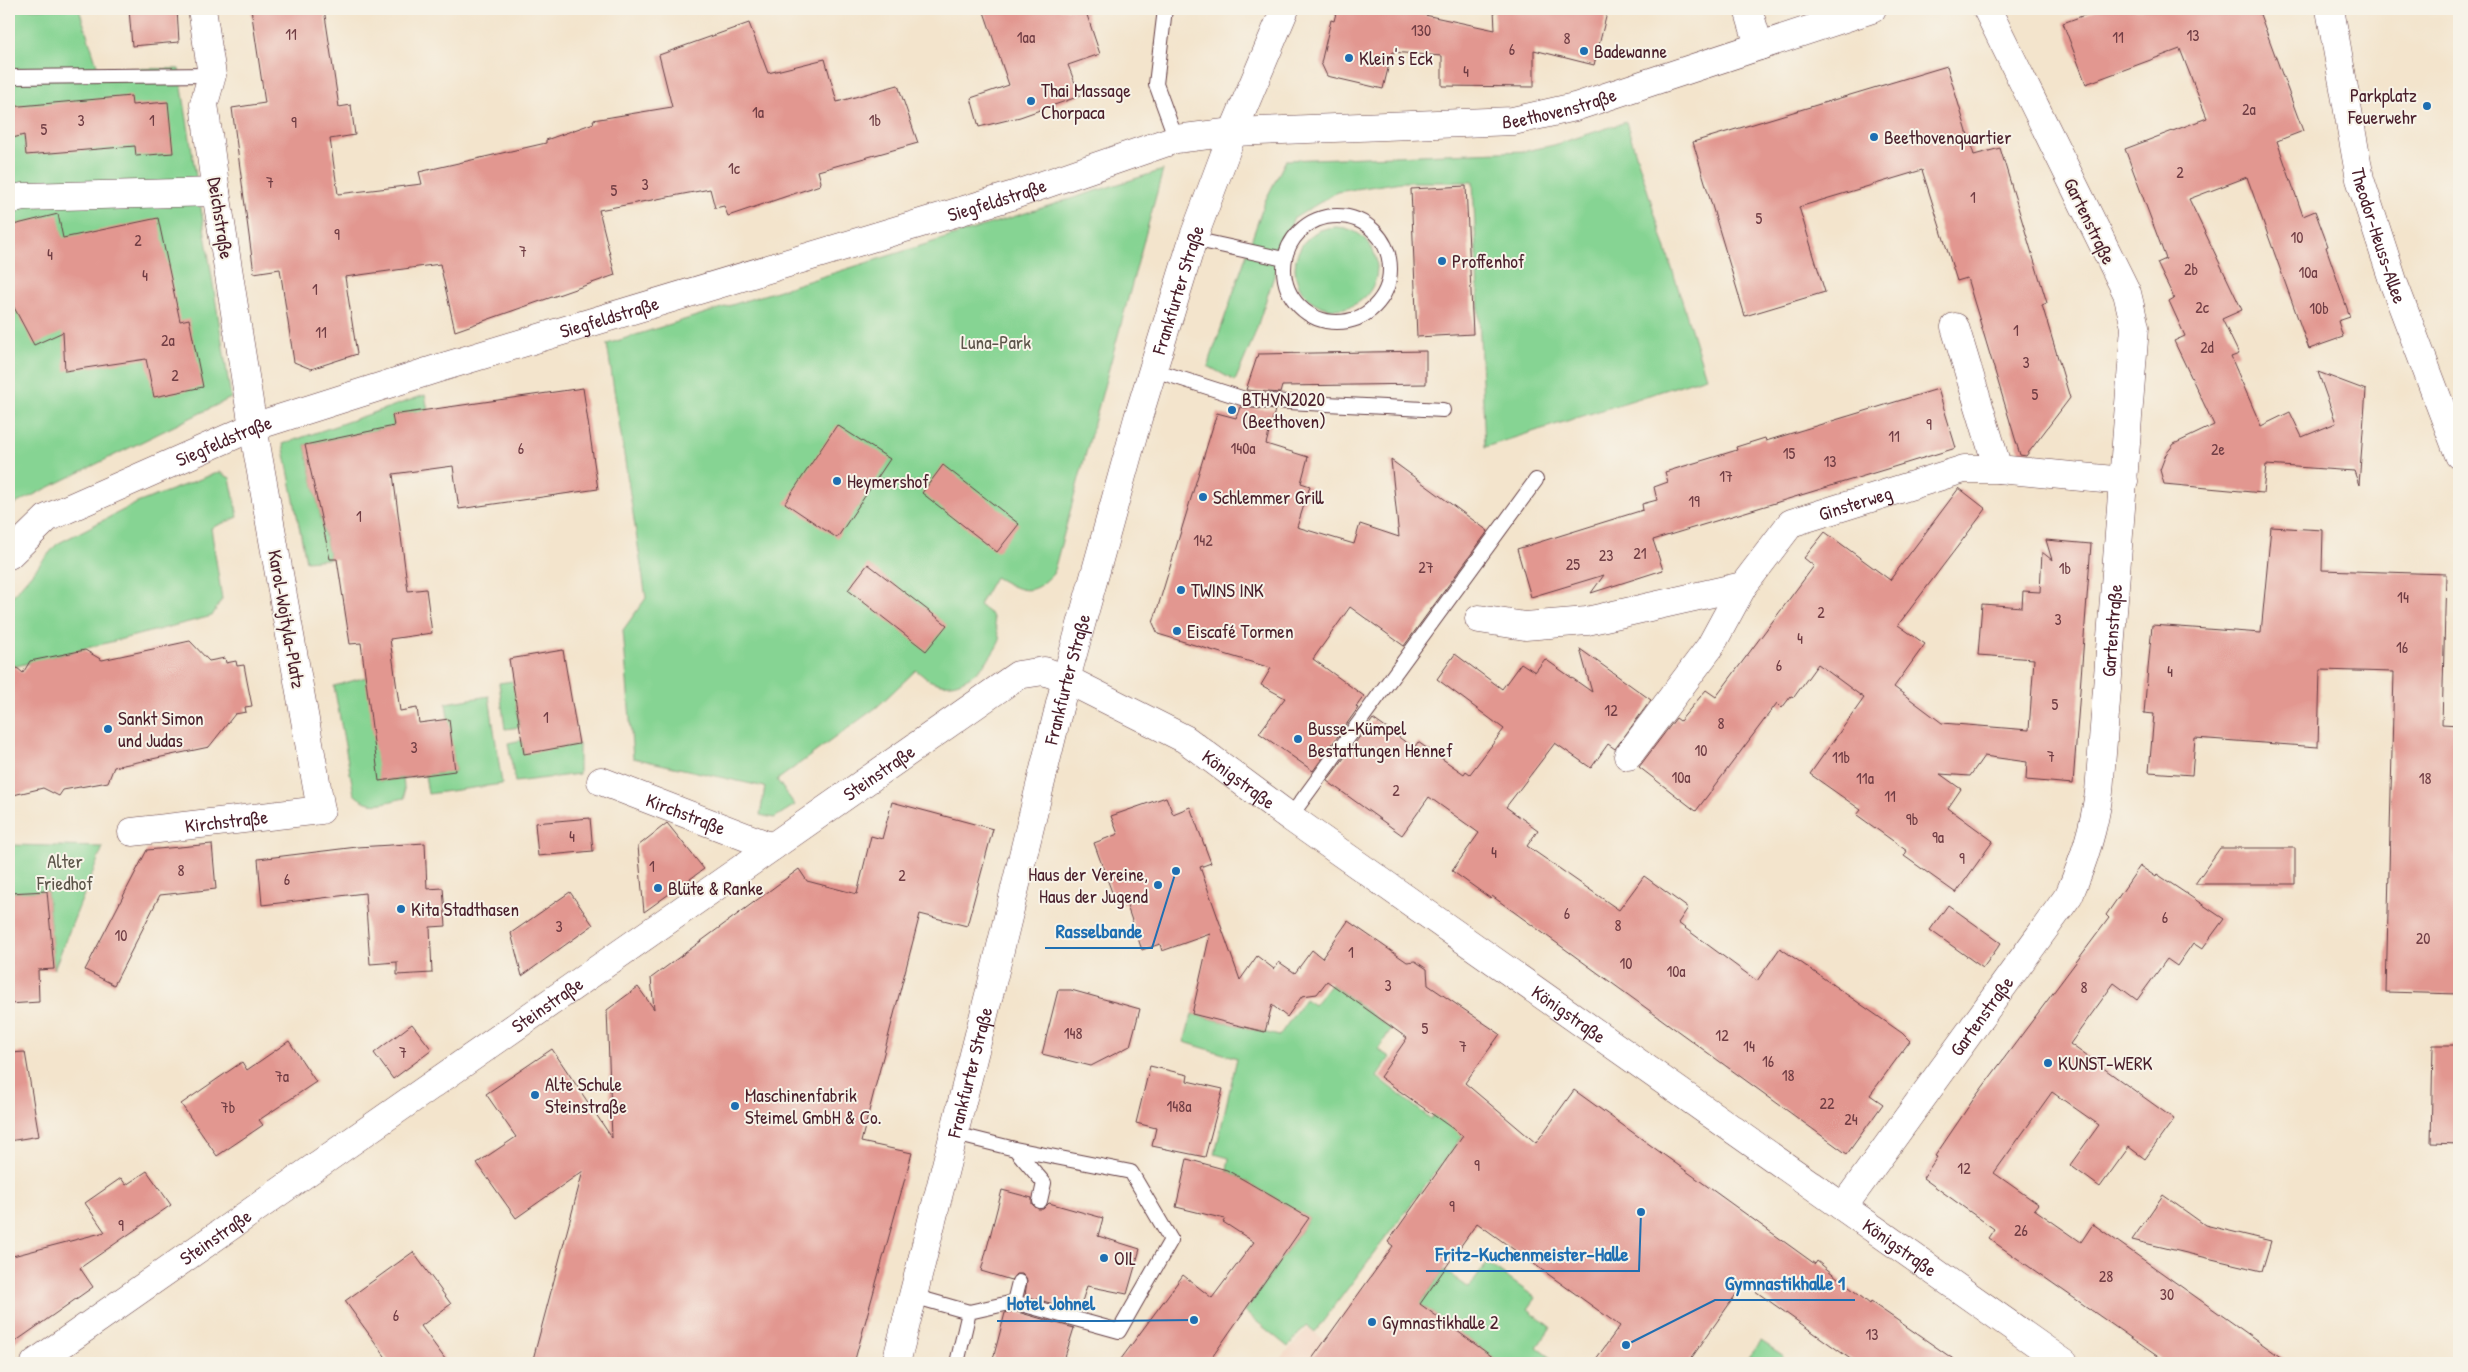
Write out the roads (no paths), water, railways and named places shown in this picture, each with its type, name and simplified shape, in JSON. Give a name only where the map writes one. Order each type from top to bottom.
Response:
[{"type":"street","name":"Deichstraße","points":[[202,9],[212,75],[204,104],[253,427]]},
{"type":"street","name":"Frankfurter Straße","points":[[896,1363],[955,1134],[1066,679],[1138,418],[1193,239],[1233,132],[1284,9]]},
{"type":"street","points":[[1748,9],[1759,46]]},
{"type":"street","name":"Beethovenstraße","points":[[1233,132],[1513,121],[1575,107],[1872,9]]},
{"type":"street","name":"Gartenstraße","points":[[1843,1207],[2069,895],[2082,866],[2093,831],[2099,792],[2135,327],[2127,293],[1987,9]]},
{"type":"street","name":"Theodor-Heuss-Allee","points":[[2330,9],[2360,179],[2394,284],[2459,455]]},
{"type":"street","name":"Siegfeldstraße","points":[[9,555],[47,518],[253,427],[436,369],[1011,196],[1176,139],[1233,132]]},
{"type":"street","points":[[9,200],[216,192]]},
{"type":"street","points":[[1955,327],[1998,469]]},
{"type":"street","name":"Karol-Wojtyla-Platz","points":[[253,427],[321,810]]},
{"type":"street","name":"Ginsterweg","points":[[1628,756],[1710,647],[1742,586],[1791,523],[1964,469],[1998,469],[2124,482]]},
{"type":"street","points":[[1479,619],[1525,626],[1587,621],[1742,586]]},
{"type":"street","name":"Steinstraße","points":[[35,1363],[1018,675],[1044,671],[1066,679]]},
{"type":"street","name":"Königstraße","points":[[1066,679],[1186,739],[1290,817],[2064,1363]]},
{"type":"street","name":"Kirchstraße","points":[[601,780],[772,847]]},
{"type":"street","name":"Kirchstraße","points":[[132,832],[321,810]]},
{"type":"lane","points":[[1165,9],[1156,84],[1176,139]]},
{"type":"lane","points":[[9,77],[212,75]]},
{"type":"lane","points":[[1340,215],[1355,218],[1369,226],[1380,237],[1387,251],[1390,266],[1388,282],[1376,304],[1357,318],[1341,322],[1325,321],[1310,315],[1296,304],[1288,291],[1283,275],[1284,258],[1289,244],[1298,232],[1310,222],[1324,216],[1340,215]]},
{"type":"lane","points":[[1193,239],[1284,258]]},
{"type":"lane","points":[[1154,370],[1248,400],[1443,410]]},
{"type":"lane","points":[[1290,817],[1536,480]]},
{"type":"lane","points":[[913,1296],[969,1312],[1014,1302],[1119,1331],[1172,1240],[1131,1172],[1015,1149],[955,1134]]},
{"type":"lane","points":[[1015,1149],[1044,1183],[1040,1201]]},
{"type":"lane","points":[[1014,1302],[1019,1282]]},
{"type":"lane","points":[[957,1363],[969,1312]]},
{"type":"place","name":"Badewanne","points":[[1584,51]]},
{"type":"place","name":"Klein's Eck","points":[[1349,58]]},
{"type":"place","name":"Thai Massage Chorpaca","points":[[1031,101]]},
{"type":"place","name":"Parkplatz Feuerwehr","points":[[2427,106]]},
{"type":"place","name":"Beethovenquartier","points":[[1874,137]]},
{"type":"place","name":"Proffenhof","points":[[1442,261]]},
{"type":"place","name":"BTHVN2020 (Beethoven)","points":[[1232,410]]},
{"type":"place","name":"Heymershof","points":[[837,481]]},
{"type":"place","name":"Schlemmer Grill","points":[[1203,497]]},
{"type":"place","name":"TWINS INK","points":[[1181,590]]},
{"type":"place","name":"Eiscafé Tormen","points":[[1177,631]]},
{"type":"place","name":"Sankt Simon und Judas","points":[[108,729]]},
{"type":"place","name":"Busse-Kümpel Bestattungen Hennef","points":[[1298,739]]},
{"type":"place","name":"Rasselbande","points":[[1176,871]]},
{"type":"place","name":"Haus der Vereine, Haus der Jugend","points":[[1158,885]]},
{"type":"place","name":"Blüte & Ranke","points":[[658,888]]},
{"type":"place","name":"Kita Stadthasen","points":[[401,909]]},
{"type":"place","name":"KUNST-WERK","points":[[2048,1063]]},
{"type":"place","name":"Alte Schule Steinstraße","points":[[535,1095]]},
{"type":"place","name":"Maschinenfabrik Steimel GmbH & Co.","points":[[735,1106]]},
{"type":"place","name":"Fritz-Kuchenmeister-Halle","points":[[1641,1212]]},
{"type":"place","name":"OIL","points":[[1104,1258]]},
{"type":"place","name":"Hotel Johnel","points":[[1194,1320]]},
{"type":"place","name":"Gymnastikhalle 2","points":[[1372,1322]]},
{"type":"place","name":"Gymnastikhalle 1","points":[[1626,1345]]},
{"type":"park label","name":"Luna-Park","points":[[996,342]]},
{"type":"park label","name":"Alter Friedhof","points":[[65,872]]}]
